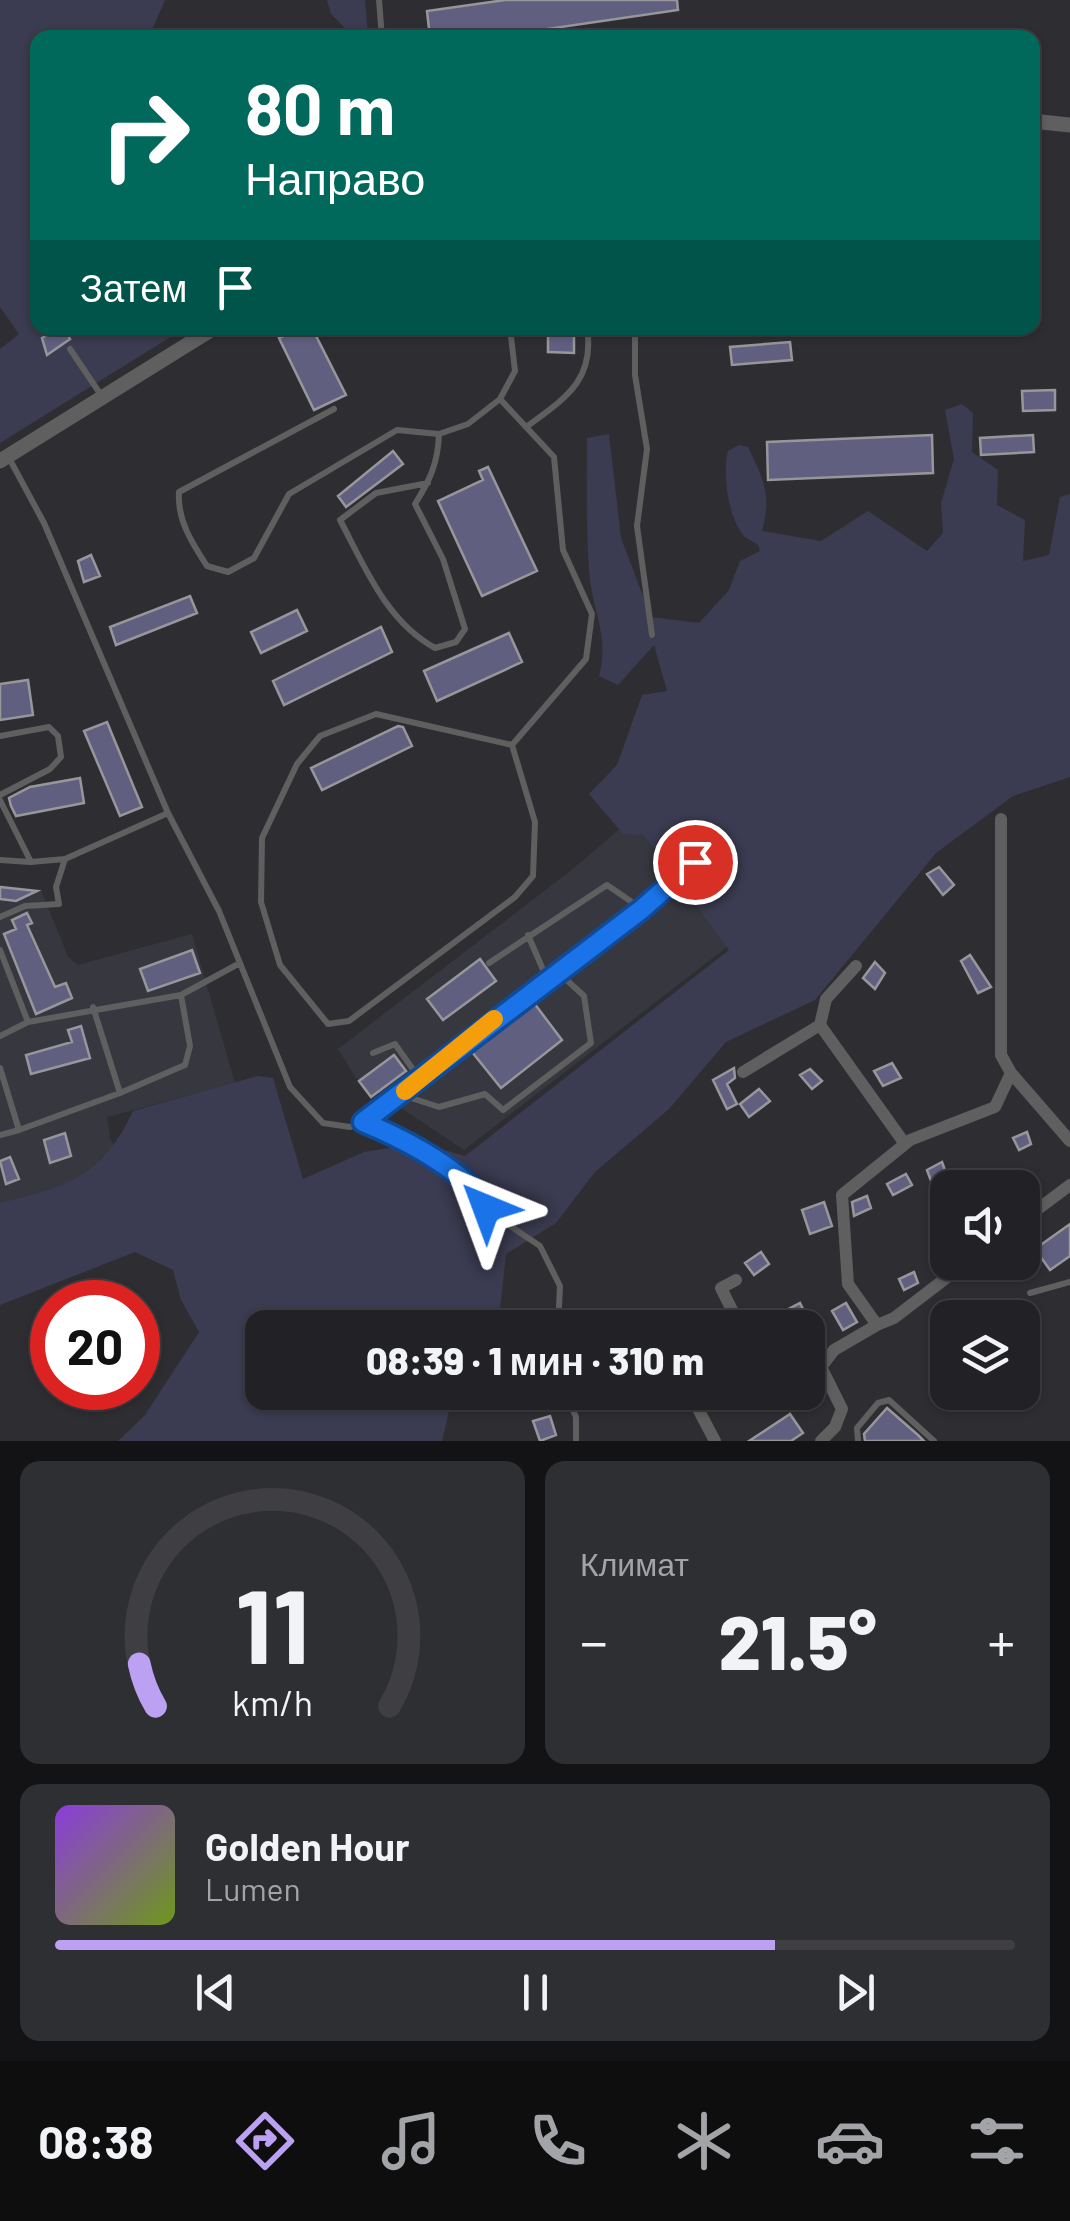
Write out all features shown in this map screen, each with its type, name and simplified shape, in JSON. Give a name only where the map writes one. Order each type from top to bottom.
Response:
[{"type":"street","points":[[1040,121],[1070,125]]},
{"type":"street","points":[[4,459],[100,395],[202,335]]},
{"type":"street","points":[[1000,819],[1001,1055],[1011,1073],[1070,1141]]},
{"type":"street","points":[[743,1072],[820,1025],[826,999],[856,966]]},
{"type":"street","points":[[820,1025],[906,1144]]},
{"type":"street","points":[[876,1325],[848,1284],[842,1195],[906,1144],[996,1106],[1011,1073]]},
{"type":"street","points":[[1040,1208],[1070,1185]]},
{"type":"street","points":[[732,1310],[720,1288],[736,1280]]},
{"type":"street","points":[[823,1440],[835,1427],[842,1409],[821,1368],[834,1350],[894,1318],[944,1280]]},
{"type":"street","points":[[698,1410],[714,1441]]},
{"type":"lane","points":[[379,0],[381,30]]},
{"type":"lane","points":[[334,410],[179,492],[178,506],[188,538],[207,566],[228,572],[254,558],[289,494],[397,430],[439,434],[468,424],[500,399],[515,371],[511,335]]},
{"type":"lane","points":[[528,424],[582,378],[591,354],[588,335]]},
{"type":"lane","points":[[635,335],[635,375],[646,449],[637,526],[652,635]]},
{"type":"lane","points":[[70,349],[100,395]]},
{"type":"lane","points":[[500,399],[528,424],[554,457],[563,550],[592,614],[592,639],[586,659],[512,745]]},
{"type":"lane","points":[[428,483],[376,493],[340,520],[380,595],[410,634],[435,648],[456,642],[464,629],[444,559],[415,504],[428,483],[438,462],[439,434]]},
{"type":"lane","points":[[4,459],[44,523],[168,813],[219,911],[290,1087],[323,1122],[350,1126],[363,1122],[402,1095],[419,1078],[642,909],[695,862]]},
{"type":"lane","points":[[376,714],[512,745],[534,822],[533,876],[515,896],[349,1021],[328,1024],[280,965],[261,902],[262,838],[297,764],[320,736],[376,714]]},
{"type":"lane","points":[[0,736],[48,727],[58,736],[61,758],[50,769],[0,798],[31,862]]},
{"type":"lane","points":[[0,860],[65,859],[168,813]]},
{"type":"lane","points":[[0,916],[25,906],[60,904],[56,887],[65,859]]},
{"type":"lane","points":[[490,963],[607,886],[642,909]]},
{"type":"lane","points":[[528,936],[547,979]]},
{"type":"lane","points":[[0,950],[28,1022]]},
{"type":"lane","points":[[0,1036],[28,1022],[93,1007],[181,995],[240,963]]},
{"type":"lane","points":[[402,1095],[439,1106],[485,1094],[503,1110],[592,1043],[584,996],[558,972]]},
{"type":"lane","points":[[0,1136],[185,1065],[190,1046],[181,995]]},
{"type":"lane","points":[[93,1007],[120,1093]]},
{"type":"lane","points":[[372,1053],[395,1044],[419,1078]]},
{"type":"lane","points":[[0,1068],[20,1130]]},
{"type":"lane","points":[[363,1122],[399,1137],[442,1165],[468,1184],[494,1216],[540,1246],[560,1286],[559,1310]]},
{"type":"lane","points":[[1030,1293],[1070,1282]]},
{"type":"lane","points":[[858,1441],[857,1428],[878,1403],[889,1400],[934,1441]]},
{"type":"lane","points":[[573,1410],[576,1441]]},
{"type":"shaded area","points":[[0,0],[165,0],[152,30],[30,30],[30,335],[174,335],[0,443],[0,349],[19,334],[0,307]]},
{"type":"shaded area","points":[[327,0],[365,0],[367,30],[347,30],[331,14]]},
{"type":"shaded area","points":[[962,404],[973,413],[972,452],[998,470],[997,505],[1025,520],[1023,561],[1049,555],[1060,497],[1070,494],[1070,777],[1013,796],[936,853],[815,1000],[726,1042],[669,1109],[595,1172],[556,1223],[506,1254],[499,1310],[245,1310],[245,1410],[449,1410],[442,1441],[118,1441],[148,1410],[160,1410],[160,1392],[199,1332],[181,1300],[173,1270],[135,1252],[64,1280],[30,1280],[30,1293],[0,1305],[0,1203],[45,1191],[80,1176],[109,1151],[133,1111],[258,1076],[273,1078],[303,1179],[364,1152],[420,1143],[465,1156],[729,950],[644,835],[623,834],[589,794],[617,765],[642,695],[667,691],[654,645],[618,685],[599,676],[603,648],[589,570],[587,438],[609,434],[621,538],[651,617],[699,623],[729,590],[740,561],[760,551],[734,519],[726,483],[728,451],[739,445],[748,447],[758,468],[766,497],[762,531],[821,541],[868,511],[927,551],[943,533],[941,503],[954,459],[945,410]]},
{"type":"shaded area","points":[[644,808],[740,937],[464,1150],[356,1078],[338,1049],[573,869]]},
{"type":"shaded area","points":[[0,885],[41,890],[68,957],[78,965],[192,934],[235,1083],[107,1117],[110,1138],[122,1159],[0,1219]]},
{"type":"building","points":[[505,0],[677,0],[678,10],[541,30],[429,30],[427,11]]},
{"type":"building","points":[[68,335],[70,339],[47,355],[42,338]]},
{"type":"building","points":[[316,335],[346,395],[314,410],[279,338]]},
{"type":"building","points":[[548,335],[574,335],[574,353],[548,352]]},
{"type":"building","points":[[790,342],[792,360],[732,365],[730,347]]},
{"type":"building","points":[[1055,390],[1055,410],[1023,411],[1022,391]]},
{"type":"building","points":[[932,435],[933,473],[768,480],[767,442]]},
{"type":"building","points":[[1033,435],[1034,452],[981,455],[980,438]]},
{"type":"building","points":[[393,451],[403,464],[346,507],[338,496]]},
{"type":"building","points":[[488,467],[537,571],[482,596],[438,501],[483,480],[479,471]]},
{"type":"building","points":[[91,555],[100,576],[84,582],[78,561]]},
{"type":"building","points":[[190,596],[197,613],[116,645],[110,627]]},
{"type":"building","points":[[297,610],[307,631],[261,653],[251,632]]},
{"type":"building","points":[[381,627],[392,652],[284,705],[273,681]]},
{"type":"building","points":[[509,633],[522,662],[437,701],[424,671]]},
{"type":"building","points":[[28,680],[33,715],[0,720],[0,684]]},
{"type":"building","points":[[107,722],[142,807],[120,816],[84,731]]},
{"type":"building","points":[[403,727],[412,746],[322,790],[311,768]]},
{"type":"building","points":[[80,778],[84,803],[16,816],[11,806],[9,798],[30,787]]},
{"type":"building","points":[[939,867],[954,885],[943,895],[927,874]]},
{"type":"building","points":[[0,887],[37,891],[16,901],[0,899]]},
{"type":"building","points":[[27,913],[32,923],[27,925],[55,987],[66,983],[72,998],[36,1014],[4,934],[16,929],[12,920]]},
{"type":"building","points":[[192,950],[200,973],[148,991],[140,969]]},
{"type":"building","points":[[970,955],[991,987],[978,993],[961,961]]},
{"type":"building","points":[[480,959],[496,981],[443,1020],[427,999]]},
{"type":"building","points":[[875,962],[885,973],[875,989],[863,978]]},
{"type":"building","points":[[534,1003],[562,1040],[501,1088],[472,1052]]},
{"type":"building","points":[[81,1026],[90,1058],[31,1074],[26,1055],[72,1042],[68,1030]]},
{"type":"building","points":[[394,1055],[406,1071],[371,1097],[359,1081]]},
{"type":"building","points":[[892,1063],[901,1078],[883,1086],[874,1071]]},
{"type":"building","points":[[734,1068],[735,1078],[727,1084],[737,1104],[727,1109],[713,1080]]},
{"type":"building","points":[[810,1069],[822,1081],[812,1089],[800,1075]]},
{"type":"building","points":[[759,1089],[770,1101],[749,1117],[740,1104]]},
{"type":"building","points":[[1027,1132],[1031,1144],[1019,1150],[1013,1138]]},
{"type":"building","points":[[65,1133],[71,1156],[50,1163],[44,1140]]},
{"type":"building","points":[[10,1157],[19,1179],[6,1184],[0,1161]]},
{"type":"building","points":[[942,1162],[945,1170],[930,1170],[930,1178],[927,1170]]},
{"type":"building","points":[[906,1174],[912,1185],[893,1195],[887,1184]]},
{"type":"building","points":[[867,1196],[871,1208],[854,1216],[852,1202]]},
{"type":"building","points":[[824,1202],[832,1226],[810,1234],[802,1210]]},
{"type":"building","points":[[1070,1224],[1070,1256],[1050,1270],[1040,1256],[1040,1245]]},
{"type":"building","points":[[761,1252],[769,1264],[754,1275],[745,1263]]},
{"type":"building","points":[[914,1272],[918,1283],[904,1290],[899,1279]]},
{"type":"building","points":[[846,1303],[857,1322],[843,1330],[832,1311]]},
{"type":"building","points":[[887,1408],[924,1441],[865,1441],[864,1434]]},
{"type":"building","points":[[790,1414],[803,1433],[791,1441],[749,1441]]},
{"type":"building","points":[[550,1416],[556,1435],[540,1441],[533,1421]]},
{"type":"slow traffic","points":[[405,1091],[494,1019]]},
{"type":"route","points":[[486,1208],[468,1184],[442,1165],[399,1137],[363,1122],[372,1119],[446,1056],[642,909],[695,862]]}]
